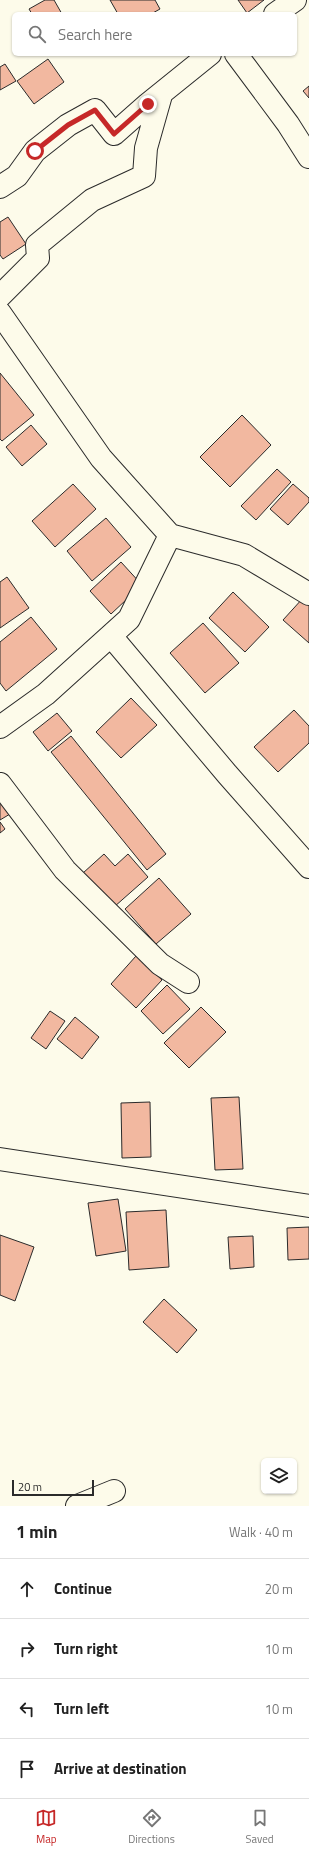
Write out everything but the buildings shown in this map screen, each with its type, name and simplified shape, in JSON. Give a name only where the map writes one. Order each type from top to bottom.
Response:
[{"type":"street","points":[[278,12],[296,0]]},
{"type":"street","points":[[0,187],[17,176],[35,151],[68,125],[95,110],[114,134],[148,104],[208,56]]},
{"type":"street","points":[[237,56],[288,124],[309,157]]},
{"type":"street","points":[[0,296],[38,258],[38,246],[92,200],[144,176],[146,148],[161,95]]},
{"type":"street","points":[[0,313],[101,458],[170,535],[244,555],[308,590]]},
{"type":"street","points":[[0,727],[46,694],[130,619],[170,535]]},
{"type":"street","points":[[111,636],[227,774],[309,867]]},
{"type":"street","points":[[0,784],[65,870],[160,964],[188,982]]},
{"type":"street","points":[[0,1159],[309,1206]]},
{"type":"street","points":[[77,1506],[114,1491]]},
{"type":"route","points":[[35,151],[68,125],[95,110],[114,134],[148,104]]}]
